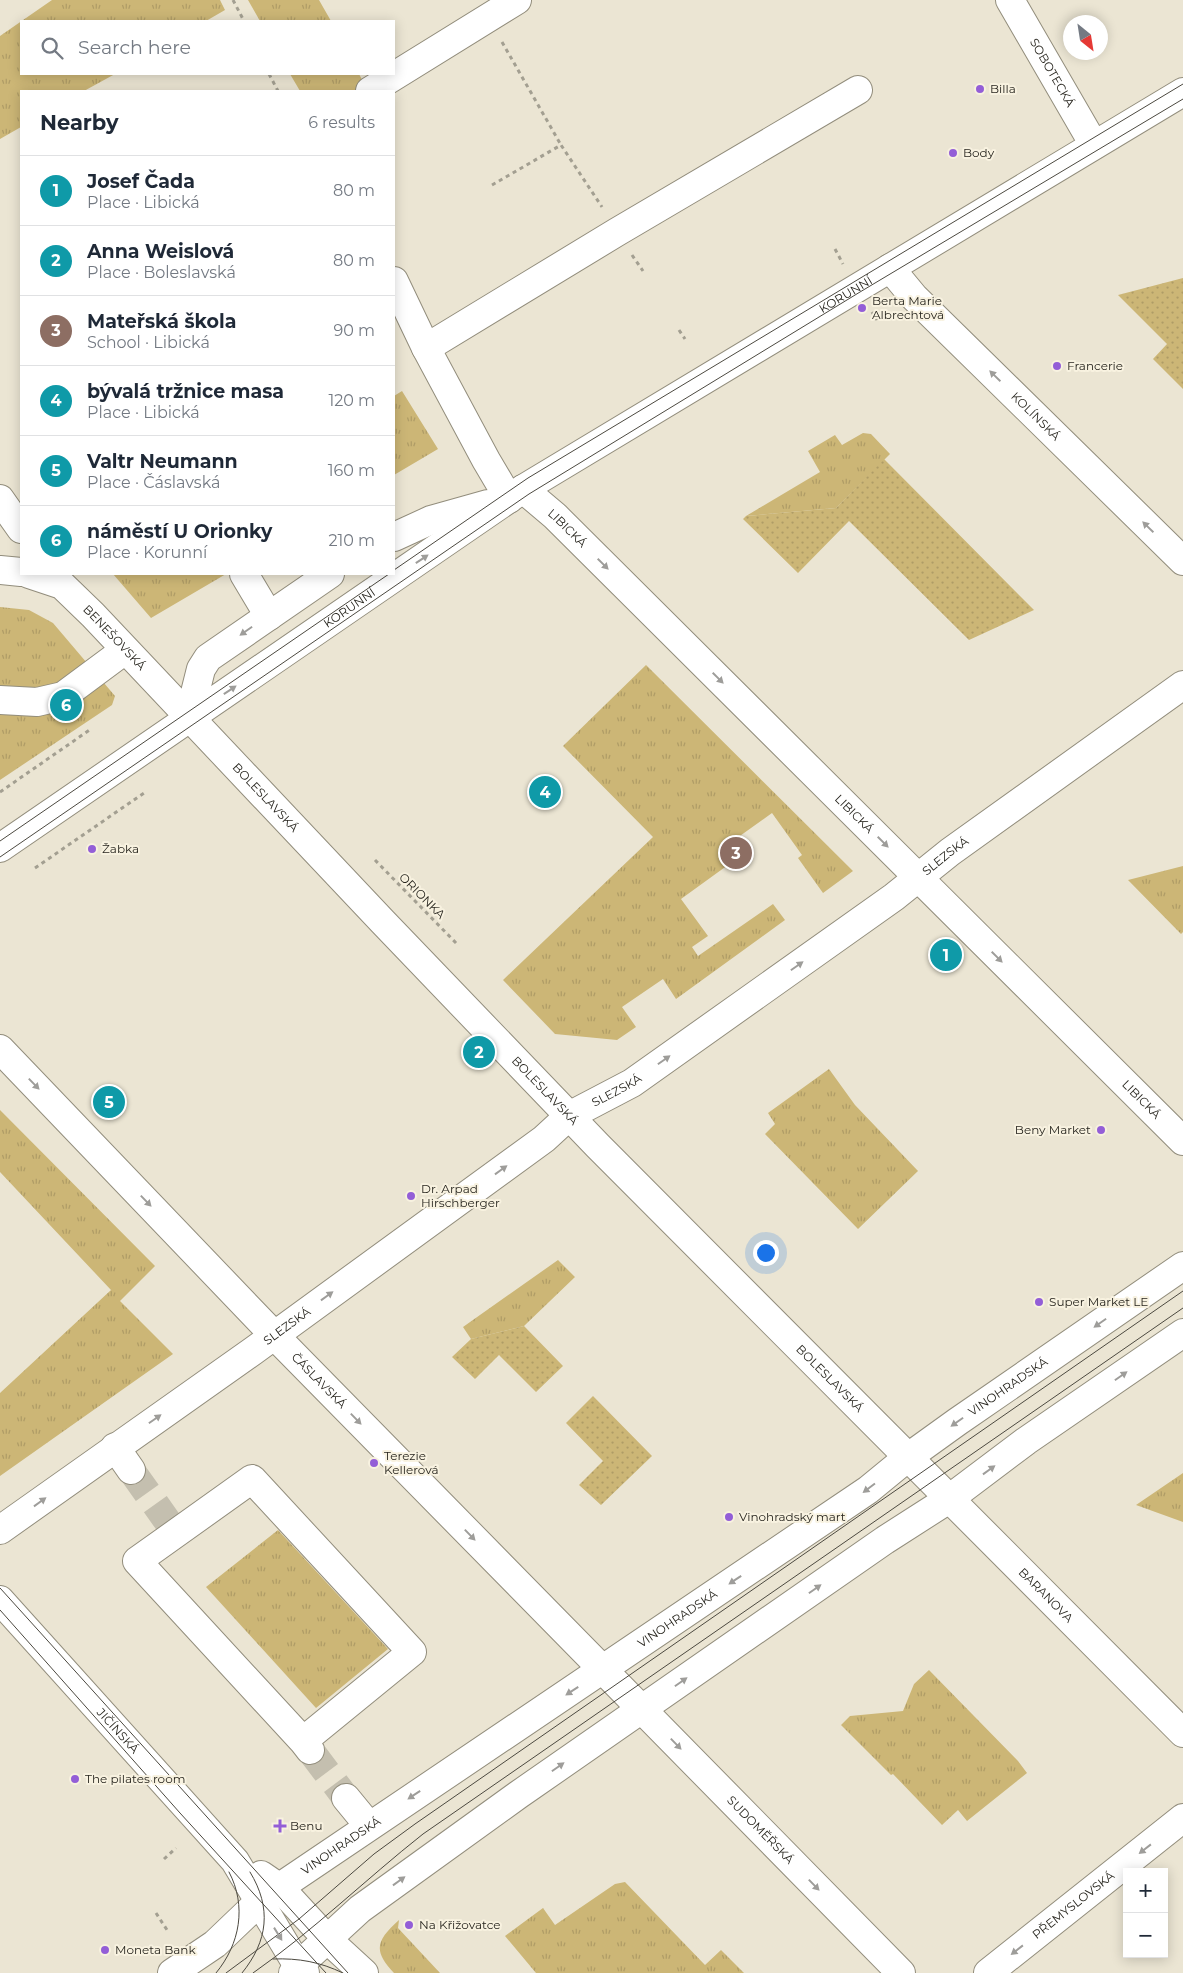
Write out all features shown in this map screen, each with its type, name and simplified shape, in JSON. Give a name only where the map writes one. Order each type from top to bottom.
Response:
[{"type":"street","points":[[372,90],[517,0]]},
{"type":"street","name":"SOBOTECKÁ","points":[[1010,0],[1094,145]]},
{"type":"street","points":[[426,348],[858,90]]},
{"type":"street","name":"KORUNNÍ","points":[[0,848],[516,494],[1183,92]]},
{"type":"street","name":"KOLÍNSKÁ","points":[[890,268],[914,297],[1183,561]]},
{"type":"street","name":"LIBICKÁ","points":[[395,283],[426,348],[486,460],[516,494],[555,516],[1183,1141]]},
{"type":"street","name":"KORUNNÍ","points":[[395,537],[431,520],[516,494]]},
{"type":"street","points":[[0,506],[20,527]]},
{"type":"street","points":[[0,570],[20,572]]},
{"type":"street","name":"BENEŠOVSKÁ","points":[[34,575],[58,580],[189,717]]},
{"type":"street","points":[[245,575],[269,616]]},
{"type":"street","points":[[189,717],[204,663],[217,651],[329,575]]},
{"type":"street","points":[[0,700],[37,702],[63,696],[125,650]]},
{"type":"street","name":"SLEZSKÁ","points":[[0,1530],[253,1351],[544,1139],[569,1116],[632,1082],[918,878],[950,852],[1183,685]]},
{"type":"street","name":"BOLESLAVSKÁ","points":[[189,717],[569,1116],[907,1458]]},
{"type":"street","name":"ČÁSLAVSKÁ","points":[[0,1049],[274,1335],[611,1679]]},
{"type":"street","name":"VINOHRADSKÁ","points":[[172,1973],[215,1944],[269,1895],[369,1826],[611,1679],[868,1490],[907,1458],[1183,1266]]},
{"type":"street","points":[[299,1971],[327,1939],[360,1909],[518,1795],[885,1540],[949,1498],[1026,1441],[1183,1333]]},
{"type":"street","points":[[115,1447],[132,1470]]},
{"type":"street","name":"BARANOVA","points":[[907,1458],[1183,1733]]},
{"type":"street","points":[[252,1479],[412,1652],[306,1746],[137,1561],[172,1528],[252,1479]]},
{"type":"street","name":"JIČÍNSKÁ","points":[[0,1600],[235,1861],[269,1895],[327,1939],[364,1973]]},
{"type":"street","name":"SUDOMĚŘSKÁ","points":[[611,1679],[901,1973]]},
{"type":"street","points":[[346,1798],[369,1826]]},
{"type":"street","name":"PŘEMYSLOVSKÁ","points":[[988,1973],[1183,1818]]},
{"type":"street","name":"JIČÍNSKÁ","points":[[269,1895],[299,1971]]},
{"type":"path","points":[[233,0],[243,20]]},
{"type":"path","points":[[489,17],[561,145],[596,198]]},
{"type":"path","points":[[270,75],[277,90]]},
{"type":"path","points":[[492,185],[561,145]]},
{"type":"path","points":[[679,330],[685,339]]},
{"type":"path","points":[[0,792],[91,730]]},
{"type":"path","points":[[35,868],[144,793]]},
{"type":"path","name":"ORIONKA","points":[[375,860],[457,944]]},
{"type":"path","points":[[164,1859],[176,1848]]},
{"type":"path","points":[[156,1913],[169,1933]]},
{"type":"green space","points":[[52,0],[220,0],[225,10],[208,20],[23,20]]},
{"type":"green space","points":[[248,0],[319,0],[330,20],[259,20]]},
{"type":"green space","points":[[20,22],[20,75],[113,75],[86,90],[20,90],[20,128],[0,139],[0,36]]},
{"type":"green space","points":[[291,75],[360,75],[367,90],[299,90]]},
{"type":"green space","points":[[1183,278],[1183,389],[1153,359],[1167,344],[1118,295]]},
{"type":"green space","points":[[402,391],[438,449],[395,474],[395,395]]},
{"type":"green space","points":[[863,433],[871,434],[890,454],[836,508],[746,516],[820,472],[808,451],[835,435],[842,445]]},
{"type":"green space","points":[[884,459],[1034,610],[969,640],[849,521],[798,573],[743,519],[746,516],[836,508]]},
{"type":"green space","points":[[114,575],[224,575],[151,618]]},
{"type":"green space","points":[[0,607],[29,610],[53,623],[115,696],[112,705],[0,780]]},
{"type":"green space","points":[[646,665],[853,871],[823,893],[798,858],[802,855],[772,813],[730,843],[739,857],[681,899],[708,936],[692,947],[698,956],[773,904],[785,920],[676,999],[663,979],[622,1007],[636,1027],[617,1040],[555,1034],[503,980],[653,837],[563,746]]},
{"type":"green space","points":[[1183,866],[1183,932],[1181,934],[1128,880]]},
{"type":"green space","points":[[829,1069],[855,1105],[918,1171],[858,1229],[765,1134],[775,1124],[768,1113]]},
{"type":"green space","points":[[0,1110],[155,1266],[120,1301],[173,1354],[0,1476],[0,1393],[111,1290],[0,1172]]},
{"type":"green space","points":[[558,1260],[575,1277],[524,1326],[471,1339],[463,1327]]},
{"type":"green space","points":[[524,1326],[563,1366],[536,1392],[499,1355],[475,1379],[452,1357],[471,1339]]},
{"type":"green space","points":[[593,1396],[652,1456],[601,1505],[579,1485],[603,1461],[566,1423]]},
{"type":"green space","points":[[1183,1473],[1183,1522],[1136,1505]]},
{"type":"green space","points":[[278,1530],[388,1649],[316,1708],[206,1587]]},
{"type":"green space","points":[[929,1670],[1018,1761],[1027,1773],[967,1821],[958,1810],[942,1825],[893,1774],[891,1775],[841,1725],[850,1716],[903,1711],[914,1684]]},
{"type":"green space","points":[[625,1882],[705,1965],[721,1950],[744,1973],[536,1973],[505,1936],[543,1908],[555,1925],[615,1884]]},
{"type":"green space","points":[[399,1920],[398,1928],[440,1973],[394,1973],[387,1965],[382,1958],[380,1945],[386,1933]]},
{"type":"tunnel","points":[[131,1470],[168,1522]]},
{"type":"tunnel","points":[[310,1750],[346,1798]]},
{"type":"tram line","points":[[395,569],[528,478],[1183,84]]},
{"type":"tram line","points":[[0,857],[529,494],[860,292],[1183,99]]},
{"type":"tram line","points":[[0,841],[388,575]]},
{"type":"tram line","points":[[226,1973],[299,1919],[374,1854],[415,1824],[1183,1291]]},
{"type":"tram line","points":[[253,1973],[297,1940],[423,1834],[1183,1308]]},
{"type":"tram line","points":[[0,1588],[348,1973]]},
{"type":"tram line","points":[[0,1610],[180,1813],[326,1973]]},
{"type":"tram line","points":[[216,1973],[231,1950],[238,1924],[238,1898],[229,1872]]},
{"type":"tram line","points":[[242,1973],[257,1949],[264,1924],[262,1898],[250,1872]]},
{"type":"tram line","points":[[273,1959],[292,1959],[309,1962],[343,1973]]},
{"type":"place","name":"Billa","points":[[980,89]]},
{"type":"place","name":"Body","points":[[953,153]]},
{"type":"place","name":"Berta Marie Albrechtová","points":[[862,308]]},
{"type":"place","name":"Francerie","points":[[1057,366]]},
{"type":"place","name":"náměstí U Orionky","points":[[66,705]]},
{"type":"place","name":"bývalá tržnice masa","points":[[545,792]]},
{"type":"place","name":"Žabka","points":[[92,849]]},
{"type":"place","name":"Mateřská škola","points":[[736,853]]},
{"type":"place","name":"Josef Čada","points":[[946,955]]},
{"type":"place","name":"Anna Weislová","points":[[479,1052]]},
{"type":"place","name":"Valtr Neumann","points":[[109,1102]]},
{"type":"place","name":"Beny Market","points":[[1101,1130]]},
{"type":"place","name":"Dr. Arpad Hirschberger","points":[[411,1196]]},
{"type":"place","name":"Super Market LE","points":[[1039,1302]]},
{"type":"place","name":"Terezie Kellerová","points":[[374,1463]]},
{"type":"place","name":"Vinohradský mart","points":[[729,1517]]},
{"type":"place","name":"The pilates room","points":[[75,1779]]},
{"type":"place","name":"Benu","points":[[280,1826]]},
{"type":"place","name":"Na Křižovatce","points":[[409,1925]]},
{"type":"place","name":"Moneta Bank","points":[[105,1950]]}]
